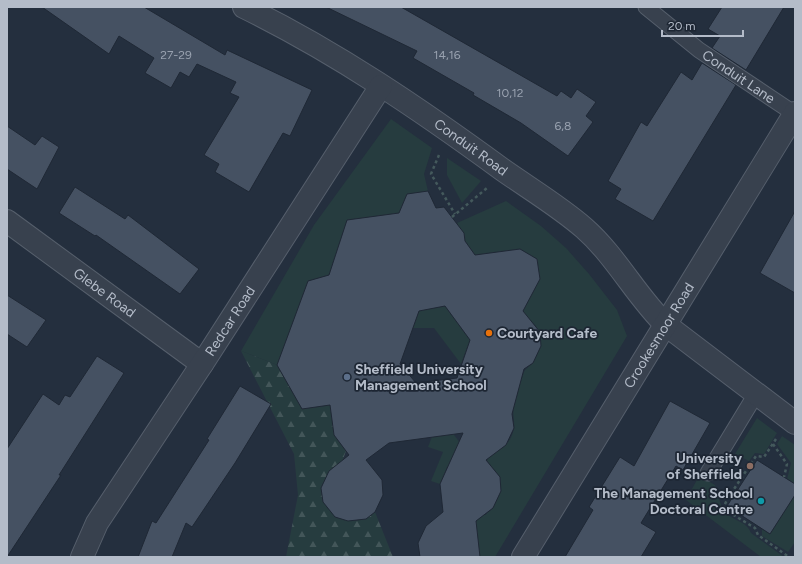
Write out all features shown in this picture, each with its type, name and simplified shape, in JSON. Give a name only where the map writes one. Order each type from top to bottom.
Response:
[{"type":"street","name":"Conduit Road","points":[[244,7],[297,33],[381,86],[450,131],[588,231],[605,250],[654,313],[666,325],[792,421]]},
{"type":"street","name":"Redcar Road","points":[[82,557],[97,523],[202,364],[381,86]]},
{"type":"street","name":"Crookesmoor Road","points":[[523,557],[795,114]]},
{"type":"street","name":"Glebe Road","points":[[7,221],[202,364]]},
{"type":"lane","name":"Conduit Lane","points":[[646,7],[699,50],[795,114]]},
{"type":"lane","points":[[708,473],[756,394]]},
{"type":"path","points":[[450,131],[431,174],[455,214]]},
{"type":"path","points":[[452,217],[506,172]]},
{"type":"path","points":[[789,557],[758,535],[755,528],[727,511],[724,506],[756,456],[764,457],[792,421]]},
{"type":"path","points":[[773,444],[787,464],[784,477]]},
{"type":"green space","points":[[391,119],[432,148],[424,174],[428,191],[407,194],[399,213],[347,220],[329,275],[308,281],[277,365],[241,351],[314,225]]},
{"type":"green space","points":[[447,158],[481,181],[462,203],[447,175]]},
{"type":"green space","points":[[506,201],[541,226],[566,248],[589,274],[617,310],[627,336],[495,557],[476,557],[479,545],[476,534],[471,527],[475,516],[485,515],[493,508],[501,491],[500,477],[487,461],[490,453],[499,450],[506,445],[513,433],[513,410],[520,385],[525,370],[534,361],[539,349],[540,340],[539,331],[528,319],[520,314],[499,308],[527,304],[539,279],[537,259],[520,249],[475,255],[465,241],[457,223]]},
{"type":"green space","points":[[445,306],[470,340],[461,364],[434,328],[413,328],[419,311]]},
{"type":"green space","points":[[241,351],[277,365],[302,409],[340,404],[335,418],[334,429],[337,438],[346,451],[342,462],[329,471],[335,517],[351,521],[360,520],[375,512],[393,557],[286,557],[298,495],[294,454]]},
{"type":"green space","points":[[440,416],[452,421],[454,435],[464,448],[457,460],[447,467],[440,484],[431,481],[443,452],[428,447]]},
{"type":"green space","points":[[757,418],[777,433],[764,454],[755,453],[749,461],[735,454]]},
{"type":"green space","points":[[782,436],[795,445],[795,484],[787,479],[791,463],[777,444]]},
{"type":"green space","points":[[699,476],[715,485],[720,503],[728,515],[743,523],[751,533],[784,557],[761,557],[686,500]]},
{"type":"green space","points":[[795,495],[795,542],[788,552],[762,536],[762,529],[770,534]]},
{"type":"building","points":[[42,7],[144,7],[225,55],[227,50],[312,90],[290,136],[283,133],[249,192],[215,172],[219,164],[204,155],[239,97],[230,93],[236,82],[197,64],[189,77],[180,72],[171,88],[145,73],[154,58],[119,36],[109,54]]},
{"type":"building","points":[[326,7],[401,7],[557,96],[561,91],[571,98],[577,89],[596,102],[586,116],[593,122],[568,156],[521,123],[473,95],[474,93],[413,58],[417,51]]},
{"type":"building","points":[[722,7],[784,7],[746,70],[712,48],[720,36],[708,29]]},
{"type":"building","points":[[702,63],[736,85],[653,221],[615,199],[621,189],[608,181],[641,122],[647,126],[681,72],[692,80]]},
{"type":"building","points":[[7,126],[35,145],[42,136],[59,147],[37,189],[7,169]]},
{"type":"building","points":[[75,187],[125,219],[128,215],[199,269],[180,294],[96,235],[95,236],[59,213]]},
{"type":"building","name":"Sheffield University Management School","points":[[428,191],[436,208],[444,207],[464,233],[465,241],[475,255],[520,249],[537,259],[540,279],[523,311],[540,332],[541,346],[533,363],[524,369],[512,414],[514,428],[506,445],[486,460],[500,477],[501,491],[493,508],[476,521],[480,557],[420,557],[418,543],[426,526],[443,512],[440,484],[463,433],[389,443],[366,460],[382,480],[383,495],[375,512],[366,519],[348,521],[335,517],[323,502],[321,488],[329,471],[349,455],[334,435],[330,405],[302,409],[277,365],[308,281],[329,275],[347,220],[399,213],[407,194]],"holes":[[[445,306],[470,340],[457,378],[416,383],[400,364],[419,311]]]},
{"type":"building","points":[[795,211],[795,293],[760,273]]},
{"type":"building","points":[[7,295],[46,320],[27,347],[7,334]]},
{"type":"building","points":[[97,356],[124,373],[59,475],[61,475],[7,557],[7,449],[43,394],[59,405],[65,395],[70,397]]},
{"type":"building","points":[[240,386],[271,404],[235,463],[192,527],[186,523],[172,557],[138,557],[152,521],[156,523],[209,440],[207,439]]},
{"type":"building","points":[[670,401],[710,423],[683,470],[676,466],[641,523],[656,532],[641,557],[565,557],[593,510],[589,507],[620,457],[634,466]]},
{"type":"building","name":"The Management School Doctoral Centre","points":[[757,460],[795,484],[795,495],[770,534],[727,506]]},
{"type":"place","name":"Courtyard Cafe","points":[[489,333]]},
{"type":"place","name":"Sheffield University Management School","points":[[347,377]]},
{"type":"place","name":"University of Sheffield","points":[[750,466]]},
{"type":"place","name":"The Management School Doctoral Centre","points":[[761,501]]}]
